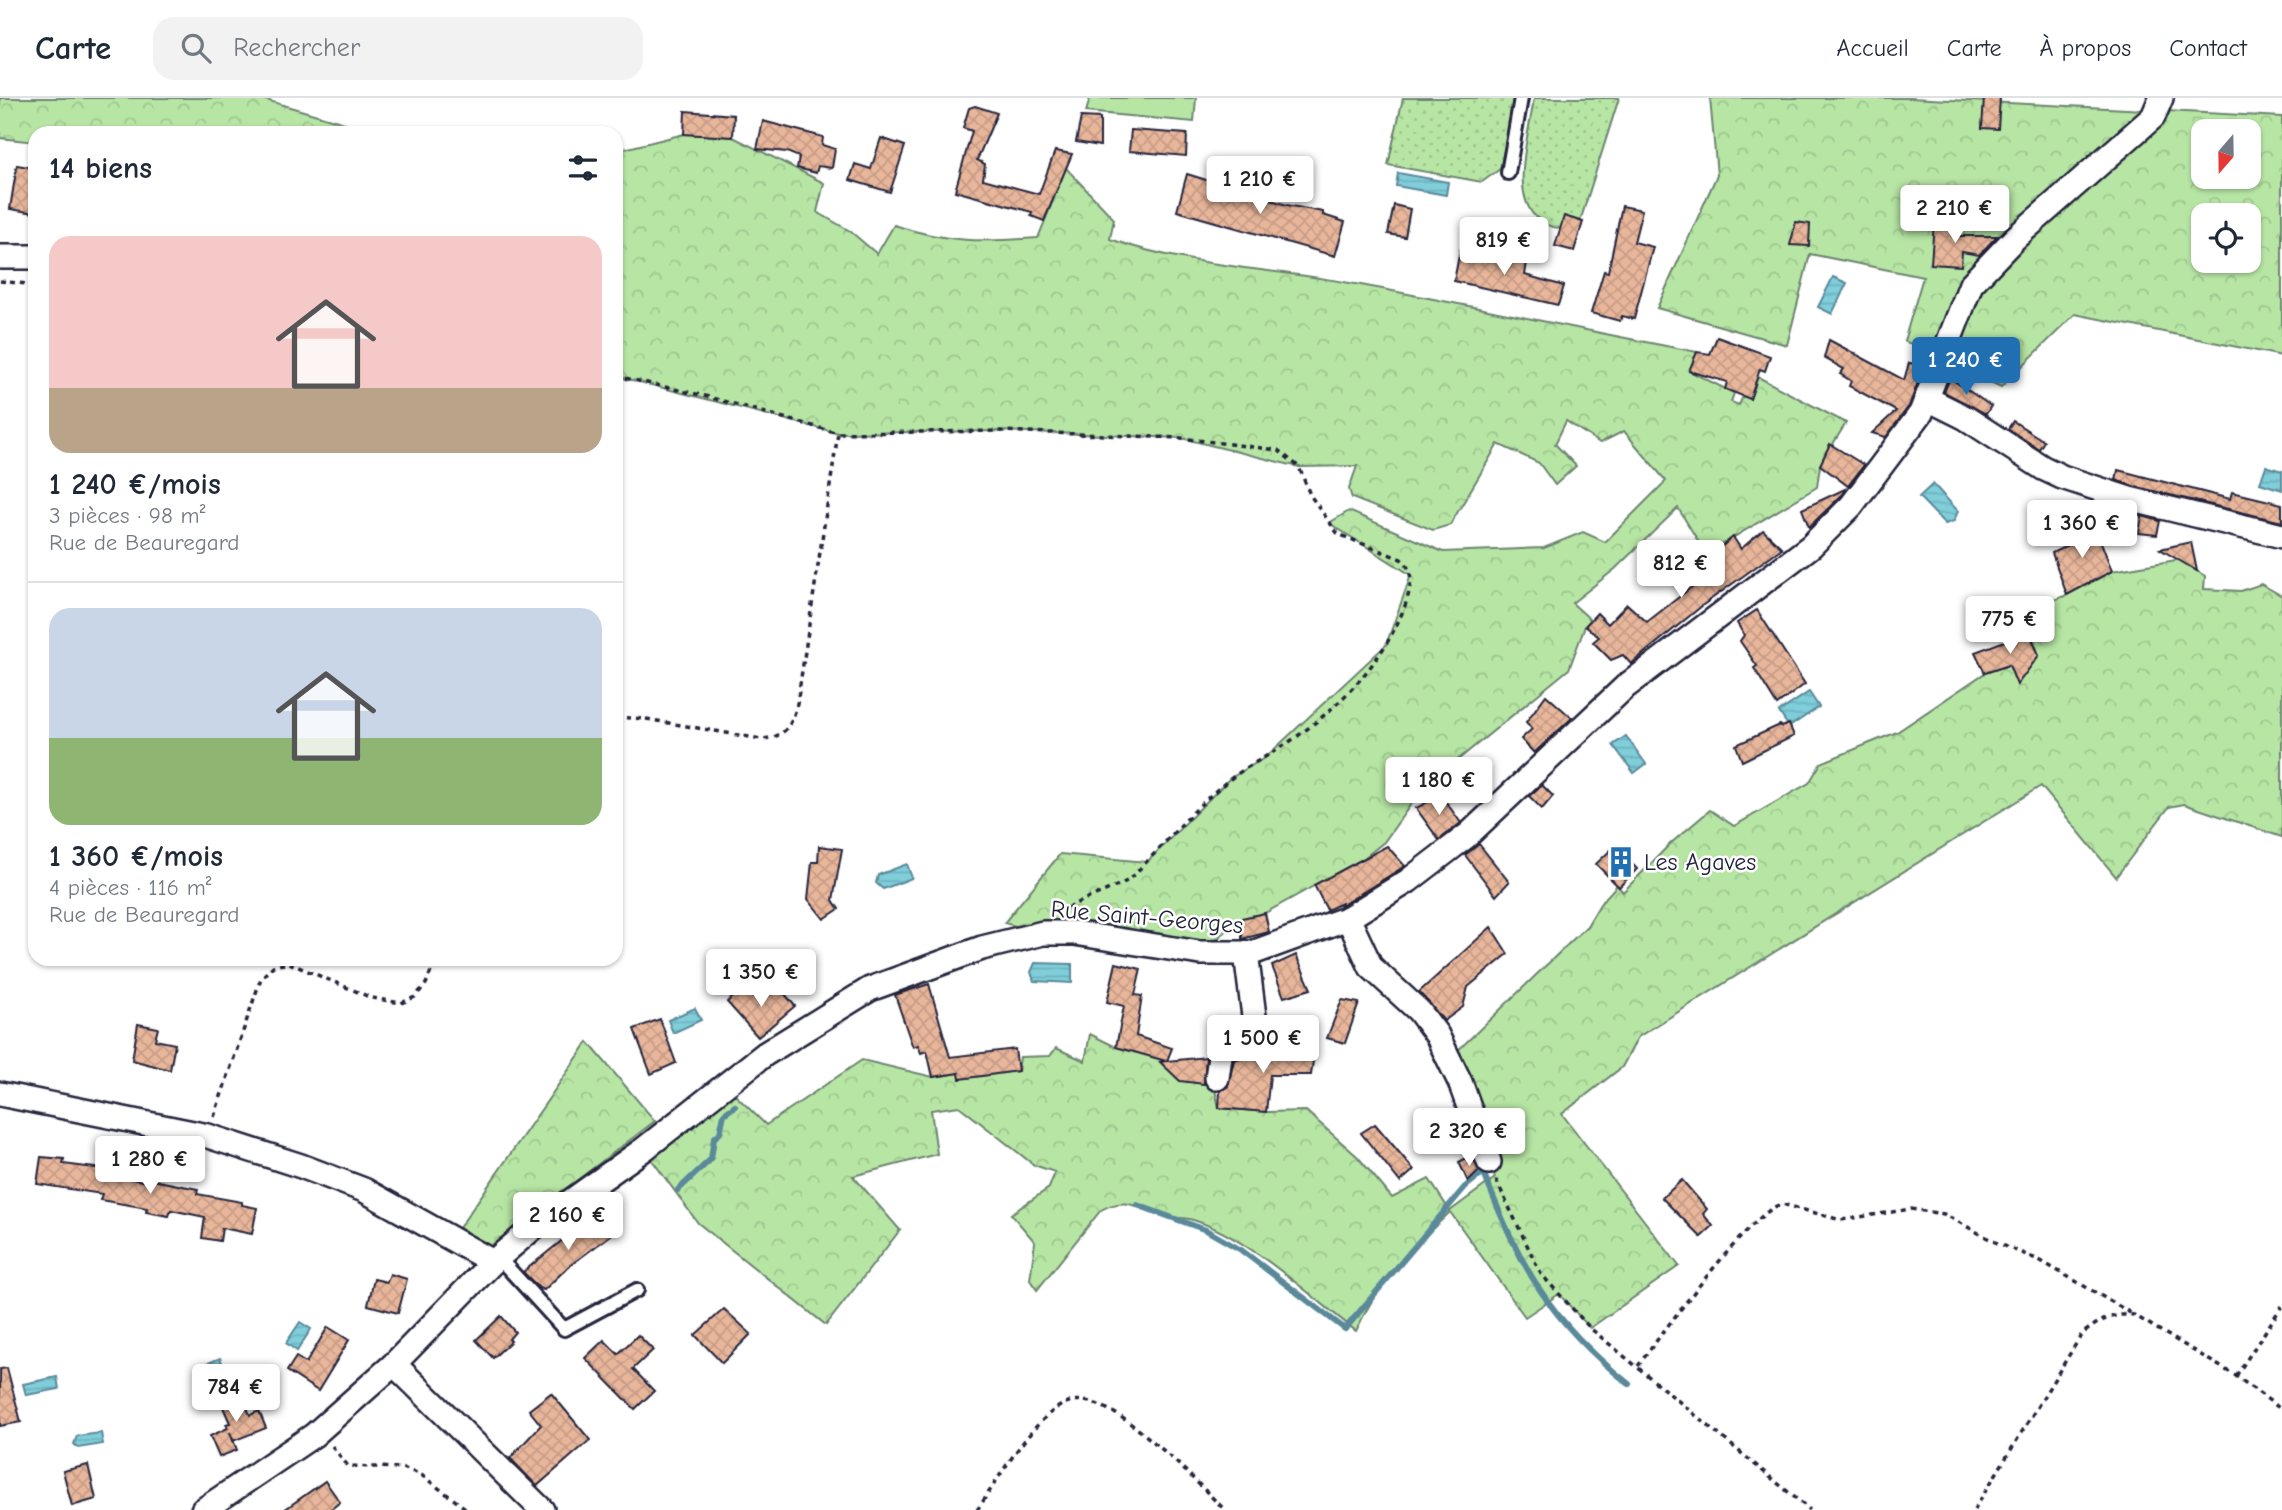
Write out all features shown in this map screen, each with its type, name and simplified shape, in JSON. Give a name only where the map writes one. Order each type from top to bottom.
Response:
[{"type":"street","name":"Rue Saint-Georges","points":[[203,1510],[320,1430],[394,1364],[495,1259],[533,1228],[644,1149],[765,1054],[858,996],[920,968],[1002,941],[1058,932],[1200,953],[1247,953],[1298,938],[1348,918],[1408,881],[1468,835],[1625,687],[1811,546],[1865,489],[1910,430],[1928,399],[1963,301],[1978,276],[2015,238],[2153,117],[2161,98]]},
{"type":"street","points":[[0,257],[28,257]]},
{"type":"street","points":[[1928,399],[1966,418],[2043,468],[2062,477],[2129,499],[2282,536]]},
{"type":"street","points":[[1348,918],[1371,967],[1419,1011],[1437,1035],[1460,1082],[1489,1162]]},
{"type":"street","points":[[1217,1078],[1221,1049],[1246,1041],[1256,1032],[1247,953]]},
{"type":"street","points":[[0,1094],[208,1136],[338,1179],[495,1259]]},
{"type":"street","points":[[394,1364],[542,1510]]},
{"type":"lane","points":[[1508,173],[1521,98]]},
{"type":"lane","points":[[495,1259],[564,1329],[637,1290]]},
{"type":"path","points":[[0,281],[28,284]]},
{"type":"path","points":[[623,378],[705,396],[838,433],[1028,432],[1181,438],[1278,450],[1299,467],[1310,495],[1338,534],[1401,559],[1408,566],[1411,575],[1410,591],[1386,645],[1360,681],[1331,711],[1292,741],[1230,779],[1127,881],[1106,893],[1063,909],[1058,932]]},
{"type":"path","points":[[623,717],[646,719],[753,739],[774,739],[786,731],[797,704],[838,433]]},
{"type":"path","points":[[208,1136],[261,978],[273,966]]},
{"type":"path","points":[[296,966],[372,998],[401,1003],[415,997],[426,984],[433,966]]},
{"type":"path","points":[[1489,1162],[1527,1249],[1541,1274],[1590,1328],[1810,1510]]},
{"type":"path","points":[[1638,1366],[1687,1298],[1764,1214],[1783,1204],[1841,1220],[1911,1209],[1944,1214],[1995,1242],[2040,1261],[2236,1376],[2282,1410]]},
{"type":"path","points":[[2236,1376],[2282,1306]]},
{"type":"path","points":[[1974,1510],[2082,1334],[2100,1321],[2118,1313],[2134,1315]]},
{"type":"path","points":[[976,1510],[1035,1430],[1052,1413],[1076,1399],[1098,1403],[1125,1420],[1225,1510]]},
{"type":"path","points":[[320,1430],[348,1466],[402,1468],[419,1474],[468,1510]]},
{"type":"green space","points":[[0,98],[259,98],[355,126],[28,126],[28,141],[0,138]]},
{"type":"green space","points":[[1090,98],[1196,98],[1194,122],[1086,112]]},
{"type":"green space","points":[[1403,98],[1515,98],[1500,169],[1482,182],[1388,165]]},
{"type":"green space","points":[[1534,98],[1619,98],[1577,231],[1545,224],[1533,214],[1526,200],[1523,166]]},
{"type":"green space","points":[[1710,98],[1910,98],[2282,117],[2282,356],[2075,314],[2001,387],[1904,341],[1923,277],[1810,254],[1787,345],[1657,308],[1717,175]]},
{"type":"green space","points":[[684,134],[733,137],[824,183],[817,212],[850,231],[877,254],[894,225],[965,240],[1038,238],[1066,168],[1114,219],[1110,239],[1196,261],[1344,282],[1697,352],[1689,371],[1734,393],[1731,402],[1739,405],[1743,396],[1750,399],[1758,377],[1846,423],[1820,465],[1817,487],[1706,554],[1678,508],[1615,569],[1572,603],[1591,620],[1585,626],[1569,669],[1421,790],[1384,842],[1364,858],[1265,913],[1242,918],[1200,953],[1043,933],[1004,923],[1060,854],[1147,862],[1229,779],[1266,757],[1386,645],[1411,575],[1329,523],[1349,511],[1443,552],[1544,548],[1583,532],[1605,542],[1666,481],[1624,431],[1600,443],[1566,421],[1555,444],[1576,466],[1555,485],[1539,463],[1498,444],[1450,525],[1433,530],[1352,498],[1349,489],[1357,466],[1299,467],[1181,438],[1000,431],[838,433],[623,378],[623,149]]},
{"type":"green space","points":[[2194,557],[2192,568],[2205,576],[2204,589],[2241,591],[2261,584],[2282,596],[2282,837],[2184,804],[2169,807],[2116,877],[2041,786],[1638,1037],[1622,1067],[1562,1114],[1679,1266],[1590,1328],[1559,1294],[1525,1317],[1450,1212],[1397,1266],[1375,1295],[1356,1331],[1277,1268],[1234,1239],[1193,1220],[1169,1217],[1134,1205],[1119,1204],[1101,1210],[1037,1290],[1030,1280],[1035,1242],[1011,1214],[1049,1188],[1055,1172],[1034,1165],[959,1106],[931,1110],[937,1154],[853,1176],[900,1230],[826,1325],[698,1223],[644,1149],[726,1086],[766,1125],[862,1060],[933,1077],[959,1073],[961,1079],[1018,1071],[1020,1057],[1050,1056],[1056,1048],[1085,1061],[1090,1034],[1116,1047],[1166,1058],[1163,1065],[1192,1082],[1212,1085],[1213,1080],[1219,1108],[1266,1112],[1306,1111],[1358,1157],[1392,1198],[1429,1179],[1450,1211],[1495,1178],[1450,1058],[1587,926],[1600,904],[1617,885],[1623,892],[1670,844],[1710,810],[1734,826],[1809,783],[1821,763],[1897,732],[1985,673],[2009,665],[2014,678],[2023,676],[2034,662],[2032,658],[2039,656],[2025,611],[2067,595],[2112,571]]},
{"type":"green space","points":[[588,1042],[655,1121],[488,1248],[457,1231]]},
{"type":"water","points":[[1398,173],[1448,182],[1446,195],[1396,186]]},
{"type":"water","points":[[1833,277],[1847,283],[1832,314],[1818,307]]},
{"type":"water","points":[[2266,466],[2282,471],[2282,490],[2260,483]]},
{"type":"water","points":[[1933,484],[1958,511],[1954,521],[1945,524],[1919,497]]},
{"type":"water","points":[[1809,692],[1819,707],[1789,727],[1779,712]]},
{"type":"water","points":[[1626,736],[1646,764],[1634,773],[1613,745]]},
{"type":"water","points":[[907,864],[912,878],[883,889],[876,883],[878,875]]},
{"type":"water","points":[[1035,963],[1072,964],[1072,983],[1034,981],[1031,972]]},
{"type":"water","points":[[695,1008],[701,1020],[673,1033],[668,1020]]},
{"type":"water","points":[[300,1322],[311,1329],[297,1351],[286,1343]]},
{"type":"water","points":[[220,1358],[225,1370],[201,1380],[196,1368]]},
{"type":"water","points":[[57,1377],[59,1389],[26,1395],[23,1384]]},
{"type":"water","points":[[101,1433],[103,1444],[78,1448],[74,1444],[77,1436]]},
{"type":"building","points":[[1984,98],[2000,98],[1998,129],[1982,128]]},
{"type":"building","points":[[975,106],[997,113],[977,160],[985,164],[983,179],[1039,194],[1055,151],[1072,154],[1044,221],[1031,216],[1032,212],[955,191],[972,131],[963,128],[969,108]]},
{"type":"building","points":[[685,111],[734,115],[733,137],[684,134]]},
{"type":"building","points":[[1081,117],[1100,118],[1100,146],[1076,142]]},
{"type":"building","points":[[763,121],[823,137],[822,145],[835,149],[832,168],[818,166],[816,173],[797,168],[799,157],[787,152],[757,149]]},
{"type":"building","points":[[1131,130],[1187,134],[1186,156],[1129,151]]},
{"type":"building","points":[[881,138],[905,146],[890,192],[850,180],[855,164],[871,169]]},
{"type":"building","points":[[17,165],[28,167],[28,212],[10,209]]},
{"type":"building","points":[[1187,174],[1287,205],[1323,212],[1323,215],[1345,222],[1335,256],[1177,211]]},
{"type":"building","points":[[1394,205],[1410,209],[1405,237],[1388,234]]},
{"type":"building","points":[[1622,206],[1642,210],[1634,242],[1653,247],[1634,319],[1622,316],[1620,321],[1591,313],[1604,271],[1608,272]]},
{"type":"building","points":[[1564,216],[1583,222],[1574,251],[1555,246]]},
{"type":"building","points":[[1796,222],[1810,224],[1809,246],[1790,245]]},
{"type":"building","points":[[1934,222],[1952,224],[1952,236],[1997,236],[1979,255],[1962,252],[1961,266],[1931,264]]},
{"type":"building","points":[[1460,250],[1527,262],[1525,275],[1564,286],[1558,305],[1454,281]]},
{"type":"building","points":[[1717,337],[1770,356],[1765,371],[1760,369],[1750,399],[1725,389],[1727,382],[1689,371],[1697,352],[1710,354]]},
{"type":"building","points":[[1829,340],[1904,380],[1909,363],[1925,364],[1909,406],[1886,437],[1872,433],[1896,411],[1849,386],[1851,381],[1840,374],[1844,369],[1824,358]]},
{"type":"building","points":[[1950,378],[1991,406],[1986,414],[1944,392]]},
{"type":"building","points":[[2013,421],[2044,441],[2039,449],[2008,429]]},
{"type":"building","points":[[1830,444],[1864,465],[1848,486],[1820,465]]},
{"type":"building","points":[[2118,470],[2230,499],[2232,492],[2282,504],[2282,522],[2133,486],[2116,480]]},
{"type":"building","points":[[1845,489],[1843,494],[1809,527],[1802,509]]},
{"type":"building","points":[[2142,516],[2160,521],[2157,535],[2139,533]]},
{"type":"building","points":[[2093,521],[2112,571],[2067,595],[2052,553],[2081,539],[2077,526]]},
{"type":"building","points":[[1763,530],[1782,548],[1703,605],[1631,664],[1623,655],[1611,660],[1593,642],[1599,637],[1585,626],[1597,613],[1608,624],[1627,604],[1647,622],[1697,583],[1692,572],[1733,537],[1741,549]]},
{"type":"building","points":[[2191,542],[2197,571],[2160,549]]},
{"type":"building","points":[[1757,610],[1805,684],[1777,705],[1754,668],[1757,666],[1740,641],[1744,635],[1737,623]]},
{"type":"building","points":[[2029,632],[2039,655],[2017,685],[2009,665],[1985,673],[1975,652]]},
{"type":"building","points":[[1546,695],[1572,718],[1534,753],[1521,739],[1532,729],[1526,722]]},
{"type":"building","points":[[1789,724],[1794,736],[1742,761],[1736,745],[1780,725],[1782,727]]},
{"type":"building","points":[[1542,785],[1553,796],[1542,809],[1529,796]]},
{"type":"building","points":[[1441,795],[1461,823],[1439,840],[1416,808]]},
{"type":"building","points":[[1479,844],[1509,882],[1496,896],[1465,855]]},
{"type":"building","points":[[819,846],[842,849],[833,900],[839,909],[824,919],[808,899],[812,862],[818,862]]},
{"type":"building","points":[[1387,846],[1405,866],[1342,905],[1327,910],[1314,885]]},
{"type":"building","name":"Les Agaves","points":[[1615,846],[1637,869],[1619,887],[1596,864]]},
{"type":"building","points":[[1265,913],[1269,932],[1242,939],[1242,918]]},
{"type":"building","points":[[1491,927],[1508,954],[1468,987],[1463,1007],[1444,1021],[1419,992]]},
{"type":"building","points":[[1296,955],[1311,989],[1284,997],[1272,966]]},
{"type":"building","points":[[1116,963],[1141,969],[1135,995],[1142,996],[1136,1036],[1172,1048],[1167,1061],[1206,1057],[1204,1084],[1180,1081],[1160,1062],[1166,1061],[1116,1047],[1124,1006],[1107,1002]]},
{"type":"building","points":[[929,984],[950,1057],[1015,1049],[1018,1071],[960,1079],[959,1073],[933,1077],[927,1051],[921,1053],[918,1045],[913,1047],[895,995]]},
{"type":"building","points":[[746,986],[759,1003],[779,987],[795,1006],[758,1037],[727,1002]]},
{"type":"building","points":[[1342,1000],[1359,1003],[1345,1043],[1327,1038]]},
{"type":"building","points":[[660,1019],[676,1063],[651,1074],[634,1029]]},
{"type":"building","points":[[138,1024],[158,1028],[155,1040],[175,1044],[170,1070],[132,1060]]},
{"type":"building","points":[[1264,1044],[1315,1047],[1311,1075],[1270,1075],[1266,1112],[1219,1108],[1220,1091],[1228,1086],[1234,1060],[1253,1053],[1263,1053]]},
{"type":"building","points":[[1375,1124],[1414,1170],[1400,1182],[1361,1133]]},
{"type":"building","points":[[1472,1155],[1479,1171],[1468,1182],[1459,1162]]},
{"type":"building","points":[[41,1157],[64,1159],[63,1164],[118,1171],[118,1176],[198,1189],[197,1194],[242,1202],[242,1205],[257,1208],[252,1234],[222,1228],[220,1241],[202,1238],[205,1217],[171,1210],[169,1216],[146,1212],[147,1208],[100,1200],[102,1194],[37,1184]]},
{"type":"building","points":[[1682,1180],[1707,1209],[1703,1214],[1713,1226],[1701,1237],[1662,1198]]},
{"type":"building","points":[[596,1213],[611,1235],[568,1267],[544,1290],[539,1288],[523,1272]]},
{"type":"building","points":[[390,1274],[407,1279],[398,1313],[368,1305],[374,1279],[387,1282]]},
{"type":"building","points":[[724,1309],[751,1334],[722,1363],[695,1335]]},
{"type":"building","points":[[501,1316],[515,1332],[509,1339],[511,1341],[493,1358],[476,1340]]},
{"type":"building","points":[[328,1327],[349,1340],[318,1391],[287,1371],[296,1357],[306,1363]]},
{"type":"building","points":[[638,1335],[653,1350],[633,1369],[654,1391],[635,1409],[585,1358],[604,1340],[618,1354]]},
{"type":"building","points":[[7,1368],[21,1422],[0,1426],[0,1369]]},
{"type":"building","points":[[240,1391],[250,1415],[259,1411],[266,1428],[233,1441],[237,1450],[219,1457],[210,1436],[228,1428],[226,1424],[230,1423],[220,1400]]},
{"type":"building","points":[[551,1393],[590,1440],[537,1486],[510,1458],[541,1425],[529,1410]]},
{"type":"building","points":[[88,1465],[96,1499],[72,1506],[63,1471]]},
{"type":"building","points":[[325,1481],[340,1502],[330,1510],[284,1510]]},
{"type":"waterway","points":[[678,1190],[711,1159],[714,1138],[720,1133],[724,1114],[735,1106]]},
{"type":"waterway","points":[[1137,1205],[1206,1230],[1241,1250],[1345,1329],[1465,1187],[1489,1168]]},
{"type":"waterway","points":[[1484,1174],[1511,1237],[1540,1290],[1577,1337],[1629,1384]]},
{"type":"place","name":"Les Agaves","points":[[1621,862]]}]
